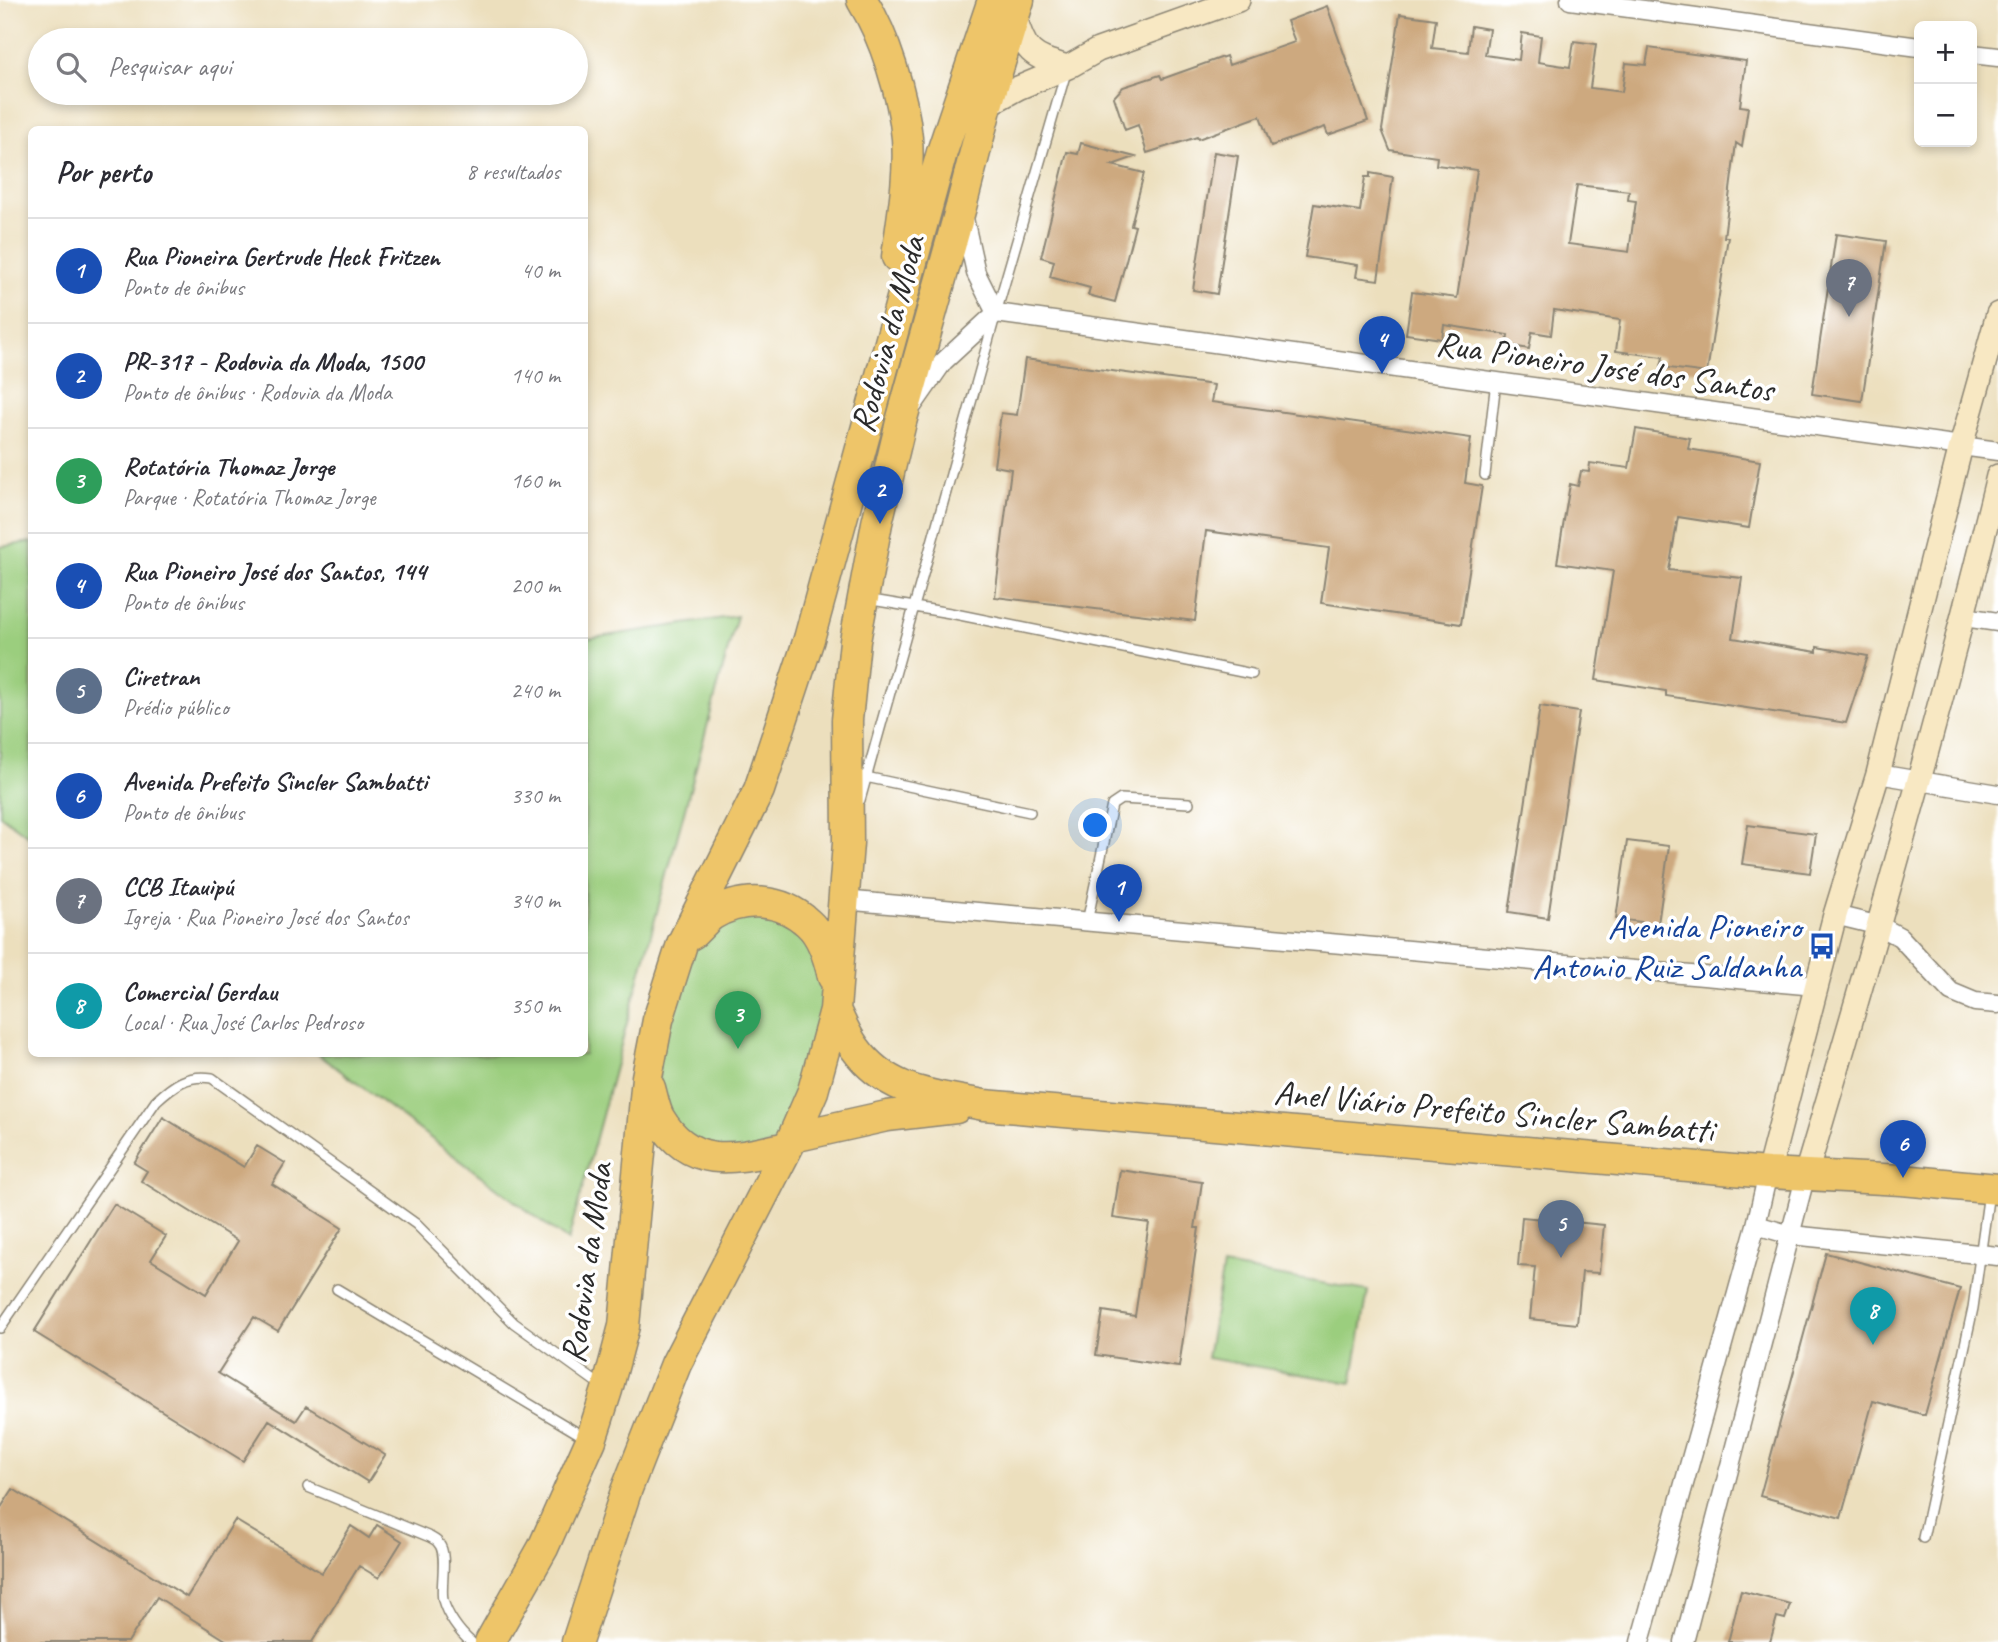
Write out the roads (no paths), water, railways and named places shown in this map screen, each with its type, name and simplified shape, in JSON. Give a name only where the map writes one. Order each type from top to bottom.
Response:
[{"type":"highway","points":[[862,0],[893,70],[907,138],[905,200],[882,370]]},
{"type":"highway","name":"Rodovia da Moda","points":[[682,944],[759,790],[809,639],[942,152],[1008,5]]},
{"type":"highway","name":"Rodovia da Moda","points":[[835,999],[848,844],[857,775],[847,720],[855,641],[877,523],[901,422],[961,207],[987,105],[1008,5]]},
{"type":"highway","points":[[577,1642],[626,1491],[676,1364],[790,1142],[813,1091],[835,999],[828,955],[810,924],[789,909],[762,902],[737,903],[711,916],[682,944],[658,1020],[647,1077],[659,1118],[675,1138],[695,1153],[710,1158],[729,1159],[790,1142]]},
{"type":"highway","name":"Anel Viário Prefeito Sincler Sambatti","points":[[835,999],[855,1048],[877,1073],[905,1089],[984,1105],[1768,1173],[1994,1188]]},
{"type":"highway","name":"Rodovia da Moda","points":[[489,1642],[543,1548],[591,1440],[607,1390],[624,1326],[647,1077]]},
{"type":"highway","name":"Anel Viário Prefeito Sincler Sambatti","points":[[790,1142],[887,1116],[984,1105]]},
{"type":"street","points":[[987,105],[1109,46],[1238,0]]},
{"type":"street","points":[[1570,0],[1914,46]]},
{"type":"street","points":[[1008,5],[1030,53],[1041,60],[1068,67]]},
{"type":"street","points":[[1977,55],[1998,57]]},
{"type":"street","points":[[901,422],[943,362],[996,313],[976,273],[961,207]]},
{"type":"street","name":"Rua Pioneiro José dos Santos","points":[[996,313],[1998,451]]},
{"type":"street","points":[[1640,1642],[1756,1225],[1835,915],[1878,774],[1961,446],[1998,314]]},
{"type":"street","points":[[1684,1642],[1806,1174],[1880,926],[1964,617],[1998,476]]},
{"type":"street","points":[[1964,617],[1998,622]]},
{"type":"street","points":[[1878,774],[1998,794]]},
{"type":"street","points":[[843,900],[1816,986]]},
{"type":"street","points":[[1835,915],[1880,926],[1900,937],[1951,992],[1975,1002],[1998,1004]]},
{"type":"street","points":[[1756,1225],[1791,1235],[1989,1255]]},
{"type":"lane","points":[[1030,811],[857,775],[914,606],[1068,67]]},
{"type":"lane","points":[[1485,475],[1496,381]]},
{"type":"lane","points":[[863,599],[914,606],[1252,674]]},
{"type":"lane","points":[[1087,922],[1112,805],[1121,799],[1189,803]]},
{"type":"lane","points":[[0,1328],[156,1101],[174,1085],[197,1075],[212,1078],[416,1224],[514,1323],[607,1390]]},
{"type":"lane","points":[[1923,1538],[1973,1308],[1989,1255],[1994,1188]]},
{"type":"lane","points":[[337,1289],[591,1440]]},
{"type":"lane","points":[[308,1488],[430,1537],[440,1544],[442,1597],[446,1610],[471,1642]]},
{"type":"place","name":"CCB Itauipú","points":[[1849,317]]},
{"type":"place","name":"Rua Pioneiro José dos Santos, 144","points":[[1382,374]]},
{"type":"place","name":"PR-317 - Rodovia da Moda, 1500","points":[[880,524]]},
{"type":"place","name":"Rua Pioneira Gertrude Heck Fritzen","points":[[1119,922]]},
{"type":"place","name":"Avenida Pioneiro Antonio Ruiz Saldanha","points":[[1822,946]]},
{"type":"place","name":"Rotatória Thomaz Jorge","points":[[738,1049]]},
{"type":"place","name":"Avenida Prefeito Sincler Sambatti","points":[[1903,1178]]},
{"type":"place","name":"Ciretran","points":[[1561,1258]]},
{"type":"place","name":"Comercial Gerdau","points":[[1873,1345]]}]
